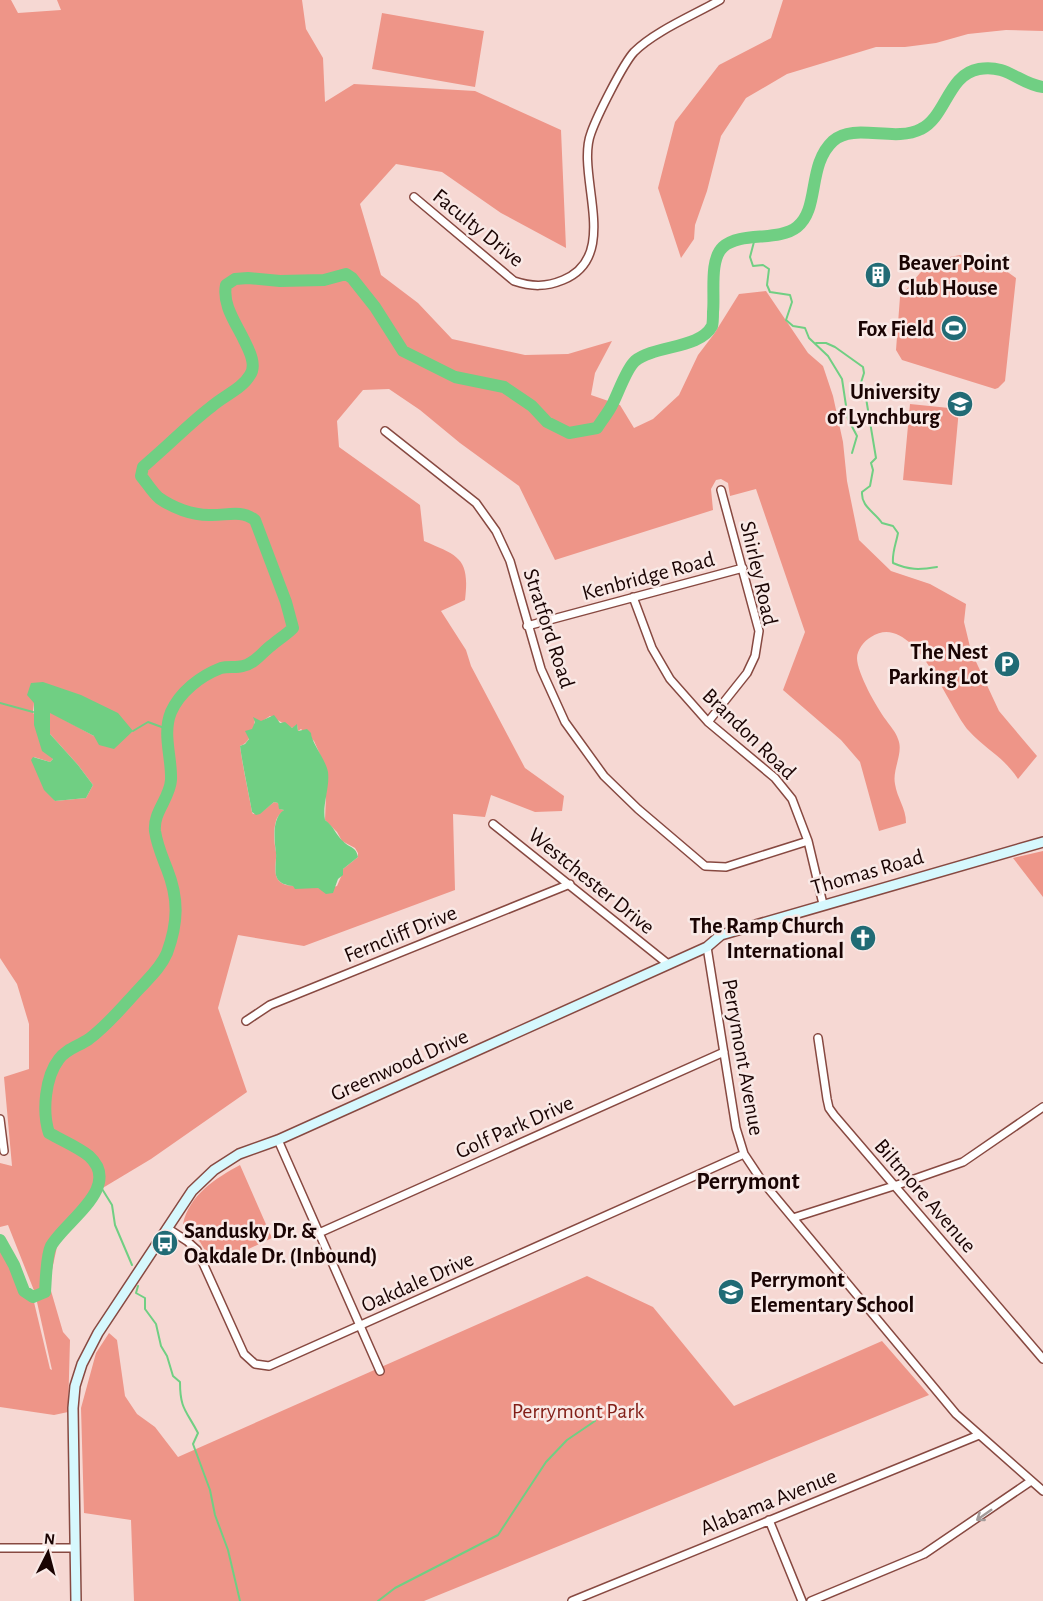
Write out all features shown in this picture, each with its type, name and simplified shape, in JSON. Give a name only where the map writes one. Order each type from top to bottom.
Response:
[{"type":"street","name":"Faculty Drive","points":[[414,197],[514,281],[541,286],[570,277],[586,261],[595,222],[587,145],[591,131],[623,70],[634,52],[658,35],[720,0]]},
{"type":"street","name":"Stratford Road","points":[[385,431],[476,503],[496,531],[510,561],[541,669],[565,722],[604,776],[638,809],[705,866],[726,867],[808,841]]},
{"type":"street","name":"Shirley Road","points":[[708,722],[747,673],[755,656],[759,630],[721,490]]},
{"type":"street","name":"Kenbridge Road","points":[[527,626],[743,568]]},
{"type":"street","name":"Brandon Road","points":[[633,597],[652,648],[670,680],[708,722],[775,778],[792,798],[808,841],[823,904]]},
{"type":"street","name":"Westchester Drive","points":[[493,824],[668,964]]},
{"type":"street","name":"Thomas Road","points":[[707,947],[721,935],[1043,842]]},
{"type":"street","name":"Ferncliff Drive","points":[[246,1021],[270,1005],[570,884]]},
{"type":"street","name":"Greenwood Drive","points":[[76,1601],[73,1408],[75,1386],[82,1364],[98,1333],[192,1191],[214,1170],[239,1154],[278,1140],[707,947]]},
{"type":"street","name":"Perrymont Avenue","points":[[707,947],[736,1128],[744,1154],[956,1414],[1043,1491]]},
{"type":"street","name":"Biltmore Avenue","points":[[818,1038],[829,1107],[1043,1359]]},
{"type":"street","name":"Golf Park Drive","points":[[319,1233],[724,1052]]},
{"type":"street","points":[[794,1218],[963,1162],[1043,1107]]},
{"type":"street","points":[[0,1119],[4,1150]]},
{"type":"street","points":[[278,1140],[380,1371]]},
{"type":"street","name":"Oakdale Drive","points":[[167,1228],[197,1250],[244,1354],[255,1364],[269,1366],[744,1154]]},
{"type":"street","name":"Alabama Avenue","points":[[572,1601],[979,1435]]},
{"type":"street","points":[[811,1601],[924,1554],[1031,1481]]},
{"type":"street","points":[[769,1520],[802,1601]]},
{"type":"street","points":[[0,1548],[75,1548]]},
{"type":"green space","points":[[0,0],[11,0],[18,13],[61,10],[57,0],[302,0],[306,29],[323,58],[325,102],[354,84],[475,91],[561,130],[566,248],[501,213],[442,172],[396,164],[360,204],[381,275],[418,303],[452,339],[525,355],[568,354],[612,341],[595,373],[591,395],[620,405],[634,428],[653,419],[679,395],[698,355],[739,294],[766,291],[808,353],[823,366],[833,396],[843,442],[847,481],[859,540],[891,571],[930,584],[966,604],[964,622],[971,651],[999,711],[1037,756],[1018,779],[1000,758],[969,731],[915,648],[902,637],[887,632],[871,637],[863,643],[857,655],[858,664],[873,699],[898,739],[900,750],[895,784],[906,823],[879,831],[860,762],[841,740],[783,690],[805,632],[756,489],[730,496],[728,483],[721,479],[716,480],[711,489],[713,510],[555,560],[519,486],[389,389],[363,390],[337,421],[339,447],[420,505],[424,541],[460,560],[466,575],[465,600],[441,611],[466,650],[471,666],[525,768],[564,796],[562,811],[535,812],[491,795],[485,817],[453,814],[455,890],[304,946],[238,935],[218,1008],[247,1092],[151,1159],[101,1189],[58,1242],[49,1284],[63,1332],[70,1340],[68,1412],[54,1415],[0,1407],[0,1242],[20,1283],[33,1298],[52,1370],[35,1293],[8,1225],[0,1227],[0,1163],[12,1166],[4,1077],[29,1069],[29,1024],[17,984],[0,958]],"holes":[[[34,703],[133,731],[127,735],[94,736],[50,712],[50,734],[93,785],[86,798],[55,801],[34,757],[50,762],[53,759],[33,712]],[[270,716],[292,728],[297,725],[298,731],[301,729],[314,741],[327,770],[325,820],[342,841],[355,848],[358,853],[358,857],[343,869],[337,886],[323,890],[315,887],[291,886],[281,883],[276,876],[274,829],[278,816],[284,810],[274,802],[263,811],[253,814],[240,746],[249,739],[255,719],[261,722]]]},
{"type":"green space","points":[[783,0],[1043,0],[1043,31],[1006,30],[968,34],[936,43],[905,47],[876,47],[787,74],[746,98],[721,136],[707,191],[695,225],[694,239],[681,258],[658,188],[675,122],[719,65],[771,38]]},
{"type":"green space","points":[[382,13],[484,31],[475,87],[372,69]]},
{"type":"green space","name":"Fox Field","points":[[960,255],[990,262],[1016,278],[1005,381],[995,389],[902,360],[896,350],[900,297],[930,264],[940,259]]},
{"type":"green space","points":[[910,404],[959,409],[952,485],[903,480]]},
{"type":"green space","points":[[1043,851],[1043,897],[1013,858]]},
{"type":"green space","points":[[240,1165],[272,1238],[214,1265],[200,1242],[183,1224],[197,1196],[213,1182]]},
{"type":"green space","name":"Perrymont Park","points":[[587,1276],[653,1307],[734,1406],[882,1341],[929,1395],[424,1601],[134,1601],[131,1520],[84,1513],[81,1408],[96,1353],[109,1333],[117,1340],[125,1396],[137,1414],[155,1427],[178,1457]]},
{"type":"shaded area","points":[[43,682],[81,695],[118,713],[133,731],[114,749],[99,745],[94,736],[50,713],[50,734],[93,785],[86,798],[55,801],[44,790],[31,760],[33,757],[50,762],[53,759],[42,751],[34,725],[34,703],[27,695],[31,683]]},
{"type":"shaded area","points":[[274,715],[280,723],[285,722],[292,728],[297,724],[298,731],[307,729],[311,733],[328,772],[325,820],[342,840],[355,849],[358,857],[343,869],[343,875],[338,879],[333,893],[326,894],[318,888],[295,889],[293,886],[280,882],[276,874],[275,829],[277,818],[284,810],[279,809],[278,803],[274,802],[260,814],[256,815],[252,812],[240,746],[249,739],[245,731],[252,729],[255,722],[253,717],[261,721]]},
{"type":"waterway","points":[[0,1240],[14,1265],[24,1291],[33,1297],[45,1292],[47,1262],[51,1246],[96,1192],[99,1180],[98,1168],[89,1156],[49,1133],[46,1095],[54,1066],[59,1059],[69,1050],[89,1039],[116,1015],[165,958],[171,942],[176,911],[174,891],[155,831],[155,824],[171,780],[167,737],[171,712],[185,691],[198,680],[221,668],[248,665],[293,628],[286,602],[255,520],[238,514],[196,514],[170,505],[159,498],[141,476],[143,467],[203,413],[247,380],[252,371],[250,353],[228,307],[226,285],[235,279],[324,280],[346,274],[352,278],[375,307],[403,351],[455,377],[504,387],[532,406],[547,422],[569,433],[597,428],[635,361],[654,352],[698,339],[712,326],[714,269],[723,247],[739,239],[789,232],[804,219],[809,209],[820,162],[833,141],[852,133],[899,134],[921,129],[936,115],[960,79],[979,69],[998,69],[1043,87]]},
{"type":"waterway","points":[[755,238],[750,257],[753,266],[763,265],[769,269],[767,285],[770,292],[790,295],[792,302],[786,320],[793,326],[805,328],[809,338],[828,356],[842,379],[848,419],[857,436],[852,453]]},
{"type":"waterway","points":[[816,343],[826,343],[835,347],[863,367],[864,373],[859,389],[866,398],[876,458],[871,463],[873,470],[870,486],[862,492],[862,497],[866,506],[882,523],[893,526],[898,533],[893,563],[914,569],[937,567]]},
{"type":"waterway","points":[[0,703],[33,712]]},
{"type":"waterway","points":[[133,731],[148,722],[167,729]]},
{"type":"waterway","points":[[99,1184],[112,1205],[115,1225],[132,1265]]},
{"type":"waterway","points":[[138,1286],[136,1293],[145,1298],[145,1309],[156,1324],[161,1346],[167,1356],[173,1376],[180,1382],[183,1404],[198,1433],[193,1444],[228,1550],[240,1601]]},
{"type":"waterway","points":[[378,1601],[395,1588],[498,1535],[546,1462],[567,1440],[595,1421]]},
{"type":"place","name":"Beaver Point Club House","points":[[878,275]]},
{"type":"place","name":"Fox Field","points":[[954,328]]},
{"type":"place","name":"University of Lynchburg","points":[[960,404]]},
{"type":"place","name":"The Nest Parking Lot","points":[[1007,664]]},
{"type":"place","name":"The Ramp Church International","points":[[863,938]]},
{"type":"place","name":"Sandusky Dr. & Oakdale Dr. (Inbound)","points":[[165,1243]]},
{"type":"place","name":"Perrymont Elementary School","points":[[731,1292]]},
{"type":"district","name":"Perrymont","points":[[748,1181]]}]
